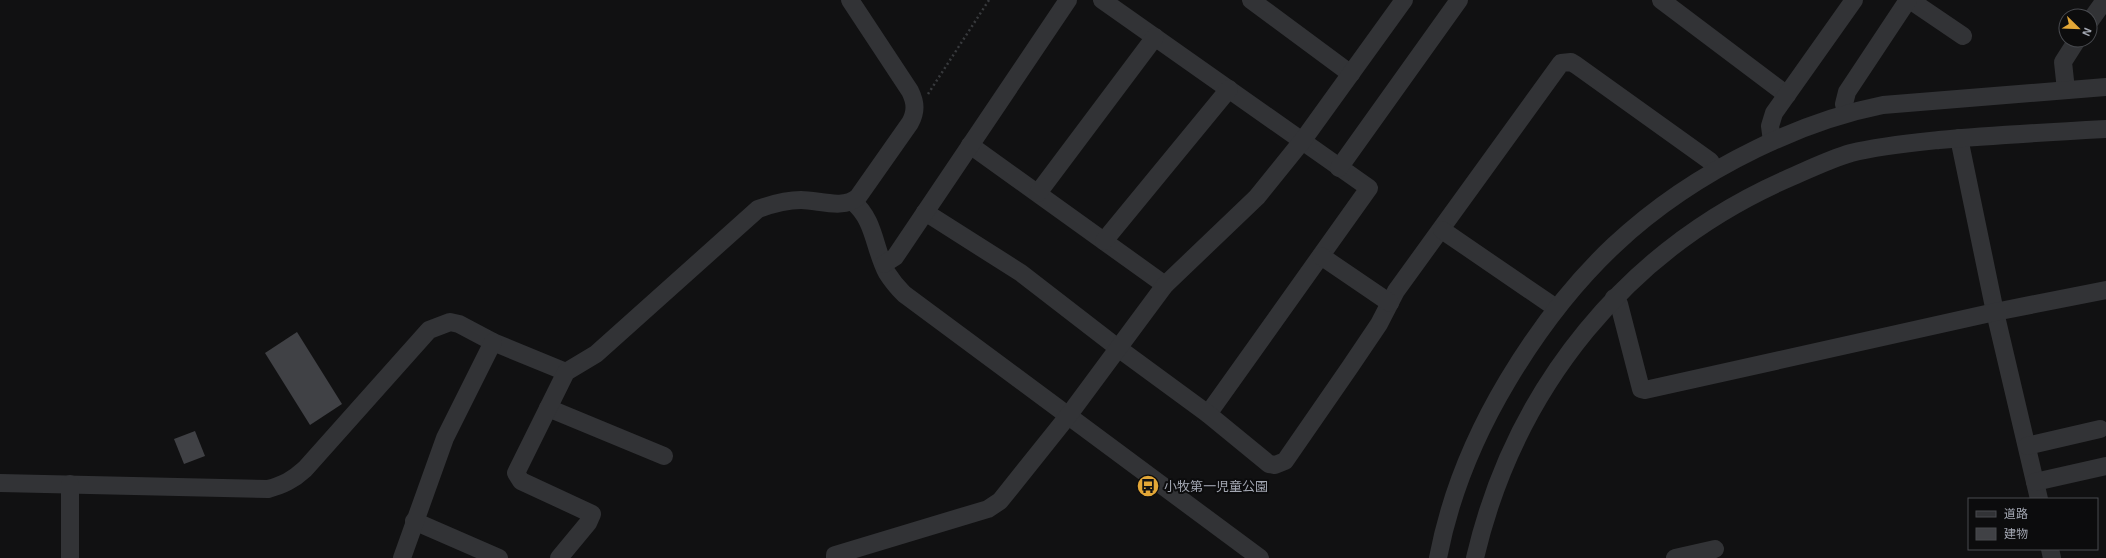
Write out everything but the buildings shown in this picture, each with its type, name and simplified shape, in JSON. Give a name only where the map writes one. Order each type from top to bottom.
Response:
[{"type":"street","points":[[559,558],[588,523],[592,514],[521,481],[516,473],[566,372],[596,354],[758,209],[784,201],[795,200],[841,204],[853,202],[858,197],[915,114],[915,106],[910,91],[850,0]]},
{"type":"street","points":[[884,264],[895,257],[1068,0]]},
{"type":"street","points":[[1102,0],[1303,140],[1339,168],[1369,188],[1208,414]]},
{"type":"street","points":[[1251,0],[1351,74]]},
{"type":"street","points":[[1339,168],[1459,0]]},
{"type":"street","points":[[1661,0],[1787,95]]},
{"type":"street","points":[[1846,113],[1844,104],[1847,92],[1909,0],[1963,36]]},
{"type":"street","points":[[2098,10],[2105,0]]},
{"type":"street","points":[[835,558],[835,556],[988,509],[1000,501],[1068,416],[1165,286],[1257,197],[1303,140],[1401,1]]},
{"type":"street","points":[[1772,141],[1771,118],[1846,3]]},
{"type":"street","points":[[1038,193],[1155,37]]},
{"type":"street","points":[[2066,90],[2063,62],[2072,48]]},
{"type":"street","points":[[925,212],[1021,273],[1118,348],[1208,414],[1269,464],[1275,465],[1284,461],[1350,368],[1379,324],[1390,303],[1561,64],[1571,62],[1710,161],[1715,169]]},
{"type":"street","points":[[1438,558],[1451,506],[1476,440],[1492,406],[1527,349],[1556,308],[1597,261],[1632,228],[1664,202],[1715,169],[1772,141],[1820,121],[1846,113],[1883,105],[2106,86]]},
{"type":"street","points":[[1104,241],[1229,88]]},
{"type":"street","points":[[1476,558],[1483,524],[1497,483],[1538,398],[1562,362],[1590,325],[1614,298],[1638,274],[1695,229],[1729,208],[1770,186],[1851,153],[1907,144],[1959,138],[2106,129]]},
{"type":"street","points":[[1959,138],[1995,312],[2037,490],[2106,466]]},
{"type":"street","points":[[970,145],[1165,286]]},
{"type":"street","points":[[853,202],[864,212],[884,264],[896,286],[904,294],[1260,558]]},
{"type":"street","points":[[1442,230],[1556,308]]},
{"type":"street","points":[[1322,256],[1390,303]]},
{"type":"street","points":[[1614,298],[1619,304],[1641,389],[1645,390],[1995,312],[2106,290]]},
{"type":"street","points":[[0,483],[268,489],[283,485],[294,479],[305,469],[429,330],[450,322],[459,324],[493,342],[566,372]]},
{"type":"street","points":[[402,558],[445,438],[493,342]]},
{"type":"street","points":[[548,408],[664,456]]},
{"type":"street","points":[[2027,446],[2100,429]]},
{"type":"street","points":[[70,484],[70,558]]},
{"type":"street","points":[[414,521],[499,558]]},
{"type":"street","points":[[1675,558],[1715,549]]},
{"type":"path","points":[[915,114],[989,0]]},
{"type":"place","name":"小牧第一児童公園","points":[[1148,486]]}]
